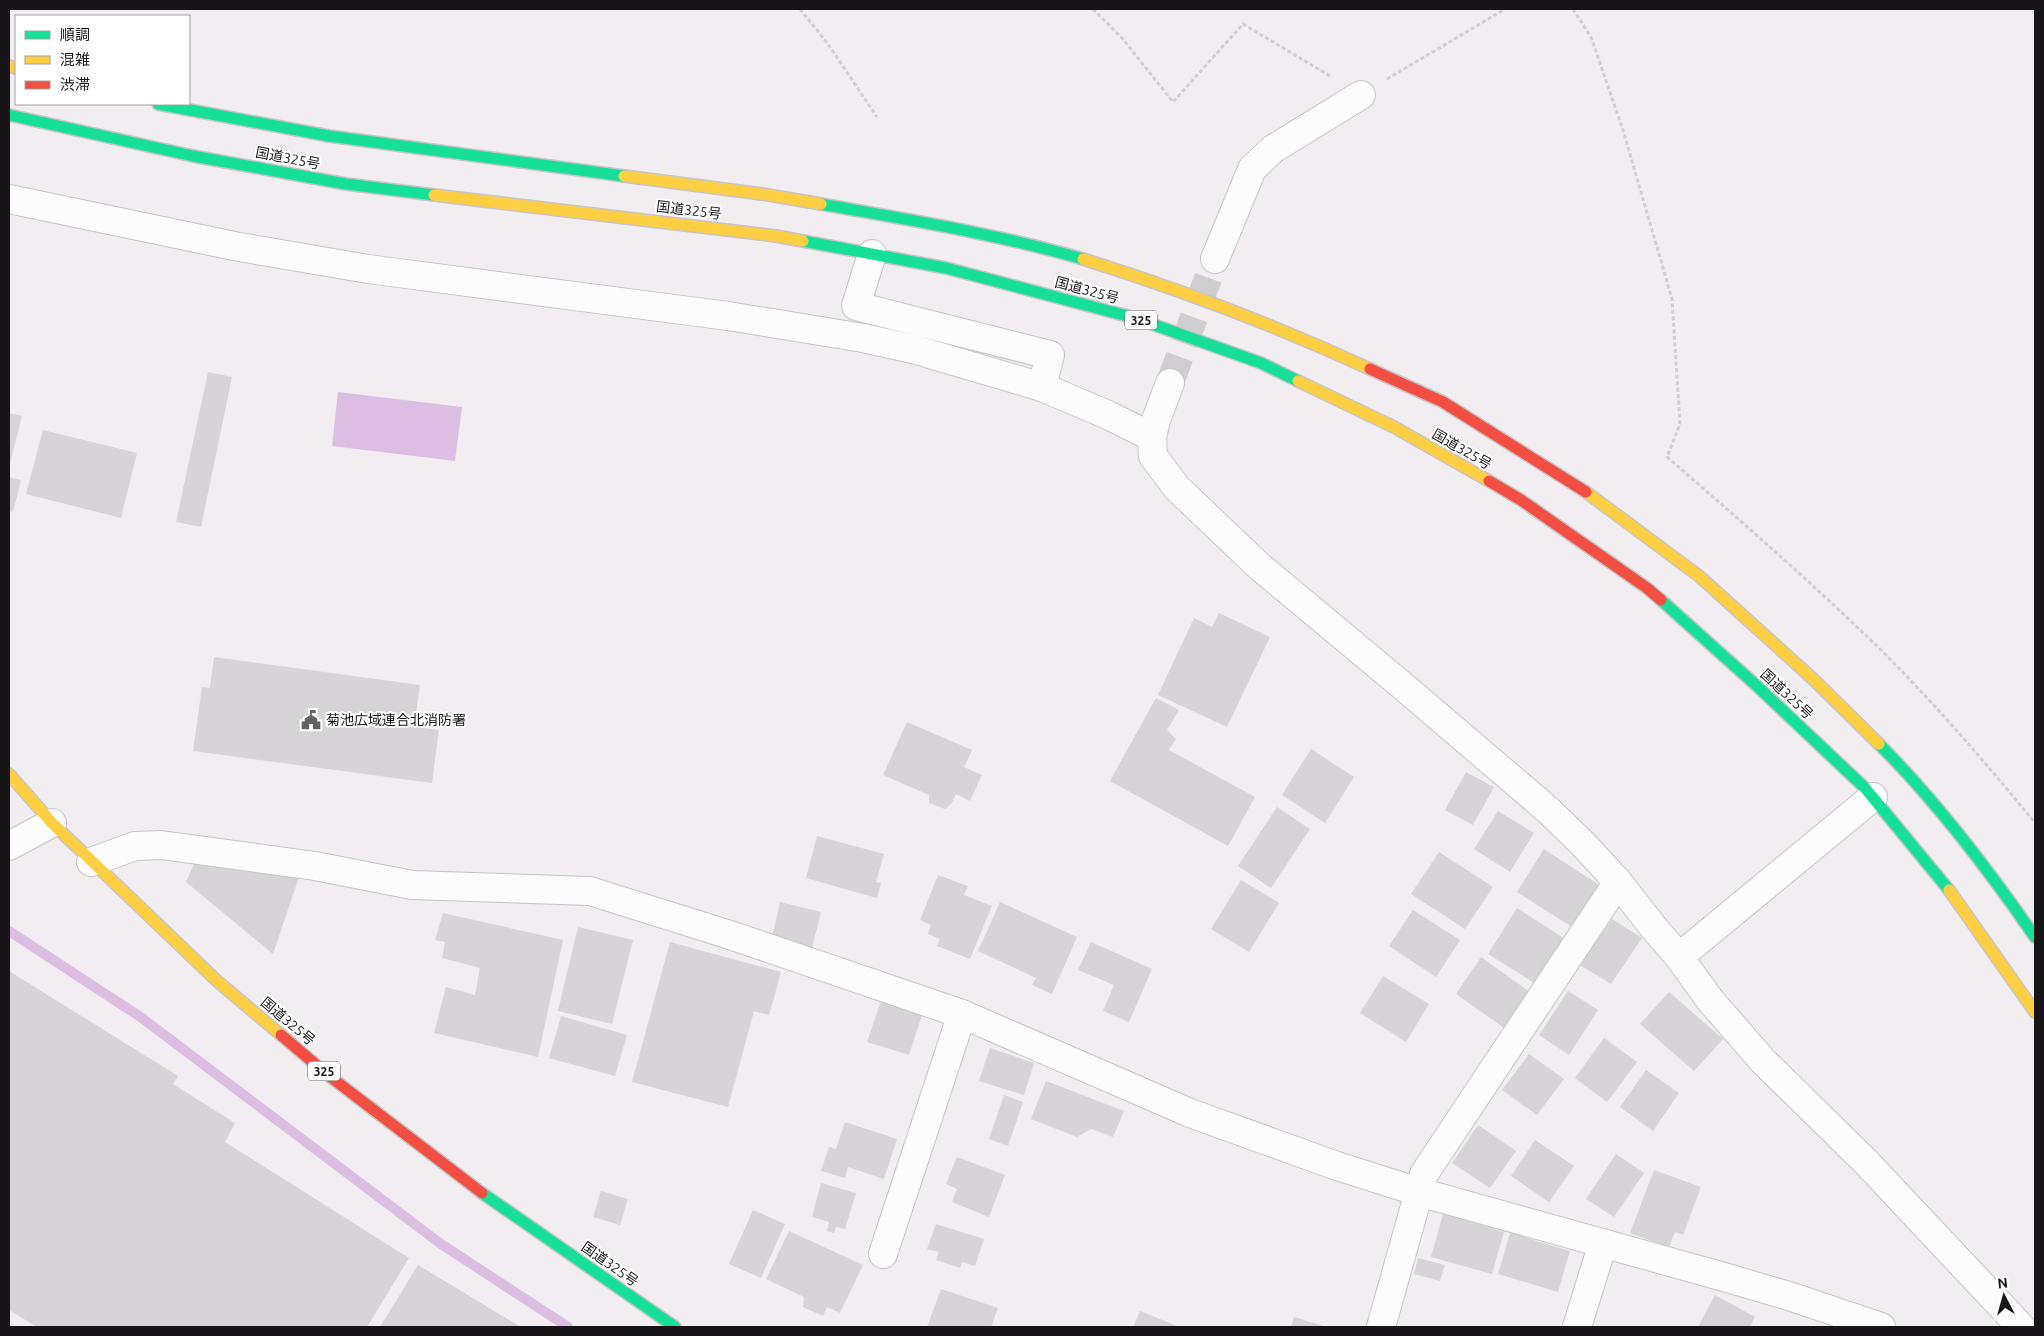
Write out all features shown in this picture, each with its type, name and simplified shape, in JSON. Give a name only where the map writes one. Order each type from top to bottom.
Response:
[{"type":"highway","name":"国道325号","points":[[163,105],[329,136],[762,194],[923,222],[1064,254],[1160,283],[1294,334],[1443,402],[1572,482],[1699,576],[1813,679],[1906,770],[1988,869],[2035,936]]},
{"type":"highway","name":"国道325号","points":[[9,115],[193,156],[346,184],[776,236],[946,268],[1134,318],[1261,363],[1394,427],[1521,500],[1647,588],[1865,788],[1955,898],[2035,1012]]},
{"type":"highway","name":"国道325号","points":[[9,774],[52,823],[91,862],[216,980],[328,1075],[470,1184],[674,1327]]},
{"type":"street","points":[[1215,259],[1252,168],[1273,149],[1361,95]]},
{"type":"street","points":[[9,199],[285,255],[438,279],[718,315],[863,338],[913,349],[1042,387],[1108,415],[1152,437]]},
{"type":"street","points":[[872,254],[856,306],[1050,355],[1042,387]]},
{"type":"street","points":[[1170,383],[1156,420],[1152,437],[1153,456],[1177,488],[1260,567],[1548,810],[1584,845],[1618,882],[1679,957],[1710,1000],[1763,1061],[1866,1162],[2020,1327]]},
{"type":"street","points":[[1679,957],[1873,797]]},
{"type":"street","points":[[9,846],[52,823]]},
{"type":"street","points":[[91,862],[134,846],[161,844],[315,866],[412,885],[590,891],[730,935],[962,1014],[1190,1112],[1337,1166],[1420,1192],[1603,1242],[1792,1297],[1881,1327]]},
{"type":"street","points":[[1381,1327],[1424,1174],[1618,882]]},
{"type":"street","points":[[883,1254],[962,1014]]},
{"type":"street","points":[[1577,1327],[1603,1242]]},
{"type":"path","points":[[800,9],[828,44],[877,117]]},
{"type":"path","points":[[1093,9],[1122,38],[1173,102],[1243,24],[1361,95],[1505,9]]},
{"type":"path","points":[[1574,9],[1591,37],[1623,130],[1672,299],[1680,424],[1667,457],[1786,560],[1882,651],[1971,745],[2035,823]]},
{"type":"shaded area","points":[[338,392],[462,407],[455,461],[332,446]]},
{"type":"building","points":[[208,372],[232,377],[201,527],[176,522]]},
{"type":"building","points":[[9,413],[22,416],[9,467]]},
{"type":"building","points":[[43,430],[137,453],[121,518],[26,494]]},
{"type":"building","points":[[9,477],[21,480],[13,512],[9,511]]},
{"type":"building","points":[[1219,613],[1270,637],[1227,727],[1158,695],[1194,618],[1212,627]]},
{"type":"building","points":[[214,657],[420,685],[414,727],[439,730],[432,783],[193,751],[202,687],[210,688]]},
{"type":"building","points":[[1156,698],[1179,710],[1167,730],[1176,739],[1169,750],[1255,797],[1228,846],[1110,781]]},
{"type":"building","points":[[907,722],[972,750],[964,767],[982,775],[970,801],[956,794],[951,804],[945,809],[929,803],[929,795],[883,775]]},
{"type":"building","points":[[1311,749],[1354,777],[1325,823],[1282,795]]},
{"type":"building","points":[[1466,772],[1494,787],[1473,825],[1445,810]]},
{"type":"building","points":[[1277,807],[1310,829],[1271,888],[1238,866]]},
{"type":"building","points":[[1498,811],[1534,833],[1510,872],[1474,849]]},
{"type":"building","points":[[817,836],[884,854],[876,882],[881,883],[877,898],[806,878]]},
{"type":"building","points":[[1544,849],[1599,885],[1572,927],[1517,892]]},
{"type":"building","points":[[1439,852],[1493,887],[1465,929],[1411,894]]},
{"type":"building","points":[[194,864],[299,877],[273,954],[186,882]]},
{"type":"building","points":[[938,875],[968,886],[964,895],[992,906],[970,959],[937,946],[940,939],[928,934],[931,925],[920,920]]},
{"type":"building","points":[[1241,880],[1279,903],[1249,952],[1211,929]]},
{"type":"building","points":[[780,902],[821,912],[812,948],[772,938]]},
{"type":"building","points":[[1000,902],[1077,937],[1052,994],[1032,985],[1036,978],[978,951]]},
{"type":"building","points":[[1517,908],[1565,939],[1536,984],[1488,954]]},
{"type":"building","points":[[1413,910],[1460,940],[1436,977],[1389,946]]},
{"type":"building","points":[[443,913],[563,940],[538,1057],[434,1033],[446,987],[475,995],[480,968],[442,958],[445,942],[435,940]]},
{"type":"building","points":[[1612,919],[1642,938],[1611,984],[1580,965]]},
{"type":"building","points":[[578,927],[633,940],[612,1024],[558,1011]]},
{"type":"building","points":[[670,942],[781,972],[769,1015],[754,1011],[728,1107],[632,1082]]},
{"type":"building","points":[[1091,942],[1152,969],[1129,1022],[1103,1011],[1114,985],[1078,970]]},
{"type":"building","points":[[1481,957],[1530,992],[1504,1028],[1456,994]]},
{"type":"building","points":[[9,971],[178,1076],[173,1084],[235,1123],[225,1142],[409,1258],[367,1327],[37,1327],[9,1310]]},
{"type":"building","points":[[1383,976],[1429,1004],[1406,1042],[1360,1013]]},
{"type":"building","points":[[1568,991],[1598,1010],[1569,1055],[1539,1035]]},
{"type":"building","points":[[1669,992],[1723,1039],[1694,1071],[1640,1024]]},
{"type":"building","points":[[881,1001],[922,1015],[909,1055],[867,1042]]},
{"type":"building","points":[[561,1016],[627,1035],[615,1076],[549,1058]]},
{"type":"building","points":[[1604,1038],[1637,1062],[1607,1102],[1575,1078]]},
{"type":"building","points":[[990,1048],[1034,1063],[1024,1095],[979,1081]]},
{"type":"building","points":[[1529,1054],[1564,1079],[1537,1115],[1502,1090]]},
{"type":"building","points":[[1646,1070],[1679,1093],[1653,1131],[1620,1107]]},
{"type":"building","points":[[1046,1081],[1124,1111],[1113,1137],[1091,1129],[1077,1137],[1031,1119]]},
{"type":"building","points":[[1004,1095],[1023,1102],[1008,1146],[989,1139]]},
{"type":"building","points":[[845,1122],[897,1139],[884,1179],[848,1167],[845,1178],[821,1171],[829,1147],[836,1149]]},
{"type":"building","points":[[1478,1125],[1516,1151],[1490,1188],[1452,1163]]},
{"type":"building","points":[[1535,1140],[1574,1166],[1549,1202],[1511,1176]]},
{"type":"building","points":[[1616,1154],[1644,1173],[1614,1217],[1586,1199]]},
{"type":"building","points":[[957,1157],[1005,1175],[989,1217],[952,1202],[957,1189],[946,1184]]},
{"type":"building","points":[[1654,1170],[1701,1187],[1683,1235],[1675,1232],[1669,1247],[1630,1233]]},
{"type":"building","points":[[821,1183],[856,1193],[845,1229],[836,1227],[834,1233],[827,1231],[829,1222],[812,1217]]},
{"type":"building","points":[[601,1191],[628,1199],[620,1225],[593,1217]]},
{"type":"building","points":[[753,1210],[785,1224],[761,1278],[729,1264]]},
{"type":"building","points":[[1443,1214],[1504,1232],[1492,1274],[1431,1257]]},
{"type":"building","points":[[936,1224],[984,1239],[975,1266],[962,1262],[960,1268],[936,1260],[939,1252],[927,1249]]},
{"type":"building","points":[[789,1231],[863,1265],[840,1313],[827,1307],[823,1316],[803,1307],[804,1297],[766,1279]]},
{"type":"building","points":[[1510,1233],[1570,1251],[1558,1292],[1498,1274]]},
{"type":"building","points":[[1418,1258],[1445,1265],[1440,1281],[1414,1274]]},
{"type":"building","points":[[418,1265],[521,1327],[380,1327]]},
{"type":"building","points":[[941,1289],[998,1308],[991,1327],[927,1327]]},
{"type":"building","points":[[1715,1295],[1755,1317],[1750,1327],[1698,1327]]},
{"type":"building","points":[[1140,1311],[1177,1326],[1133,1327]]},
{"type":"building","points":[[1294,1317],[1327,1327],[1291,1327]]},
{"type":"waterway","points":[[9,931],[142,1018],[441,1244],[568,1327]]},
{"type":"tunnel","points":[[1170,383],[1215,259]]},
{"type":"traffic: fast","points":[[163,105],[329,136],[624,176]]},
{"type":"traffic: fast","points":[[9,115],[193,156],[346,184],[434,195]]},
{"type":"traffic: fast","points":[[821,204],[986,235],[1083,259]]},
{"type":"traffic: fast","points":[[803,241],[946,268],[1135,318],[1261,363],[1298,381]]},
{"type":"traffic: fast","points":[[1661,600],[1757,686],[1865,788],[1949,890]]},
{"type":"traffic: fast","points":[[1879,744],[1922,789],[1962,837],[2035,937]]},
{"type":"traffic: fast","points":[[482,1193],[675,1327]]},
{"type":"traffic: slow","points":[[9,66],[15,68]]},
{"type":"traffic: slow","points":[[624,176],[762,194],[821,204]]},
{"type":"traffic: slow","points":[[434,195],[776,236],[803,241]]},
{"type":"traffic: slow","points":[[1083,259],[1228,309],[1370,369]]},
{"type":"traffic: slow","points":[[1298,381],[1394,427],[1489,481]]},
{"type":"traffic: slow","points":[[1586,492],[1699,576],[1813,679],[1879,744]]},
{"type":"traffic: slow","points":[[9,774],[52,823],[216,980],[281,1035]]},
{"type":"traffic: slow","points":[[1949,890],[2035,1012]]},
{"type":"traffic: jam","points":[[1370,369],[1443,402],[1586,492]]},
{"type":"traffic: jam","points":[[1489,481],[1521,500],[1647,588],[1661,600]]},
{"type":"traffic: jam","points":[[281,1035],[328,1075],[482,1193]]},
{"type":"place","name":"菊池広域連合北消防署","points":[[311,720]]}]
